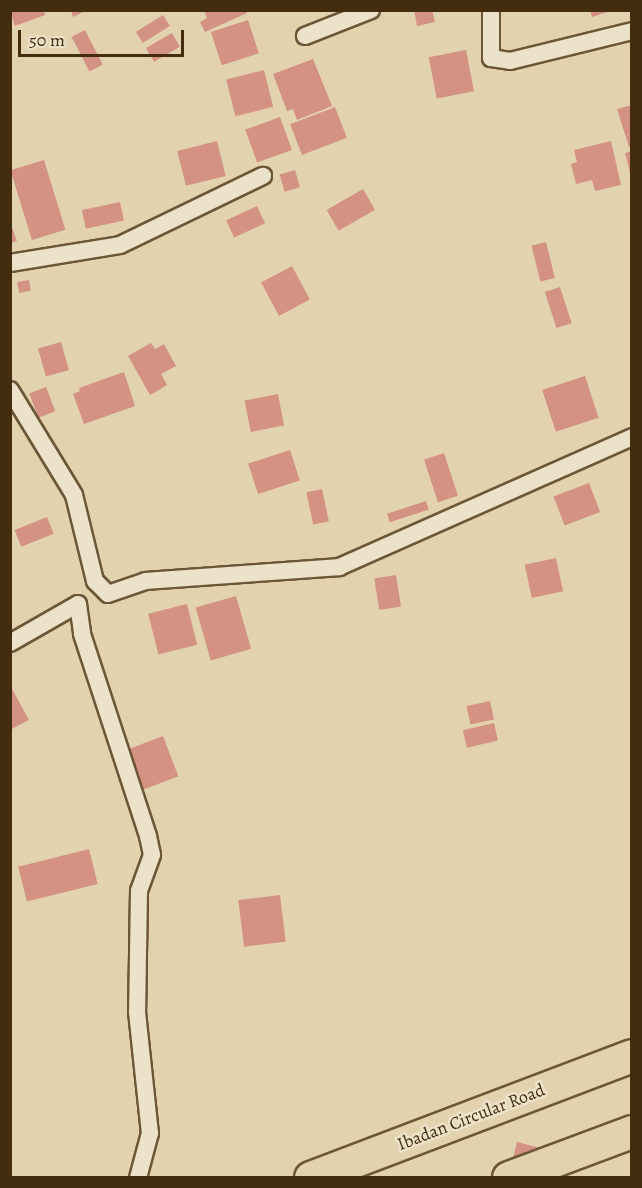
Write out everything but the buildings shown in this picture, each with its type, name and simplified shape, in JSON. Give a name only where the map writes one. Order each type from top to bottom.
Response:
[{"type":"highway","name":"Ibadan Circular Road","points":[[311,1178],[632,1056]]},
{"type":"highway","points":[[509,1178],[632,1132]]},
{"type":"street","points":[[305,36],[371,10]]},
{"type":"street","points":[[491,10],[491,58],[510,61],[632,31]]},
{"type":"street","points":[[10,263],[120,245],[263,176]]},
{"type":"street","points":[[10,390],[74,495],[95,581],[108,594],[146,581],[339,567],[632,437]]},
{"type":"street","points":[[10,643],[78,604],[95,581]]},
{"type":"street","points":[[78,604],[82,634],[152,855],[139,891],[136,1012],[150,1132],[138,1178]]}]
